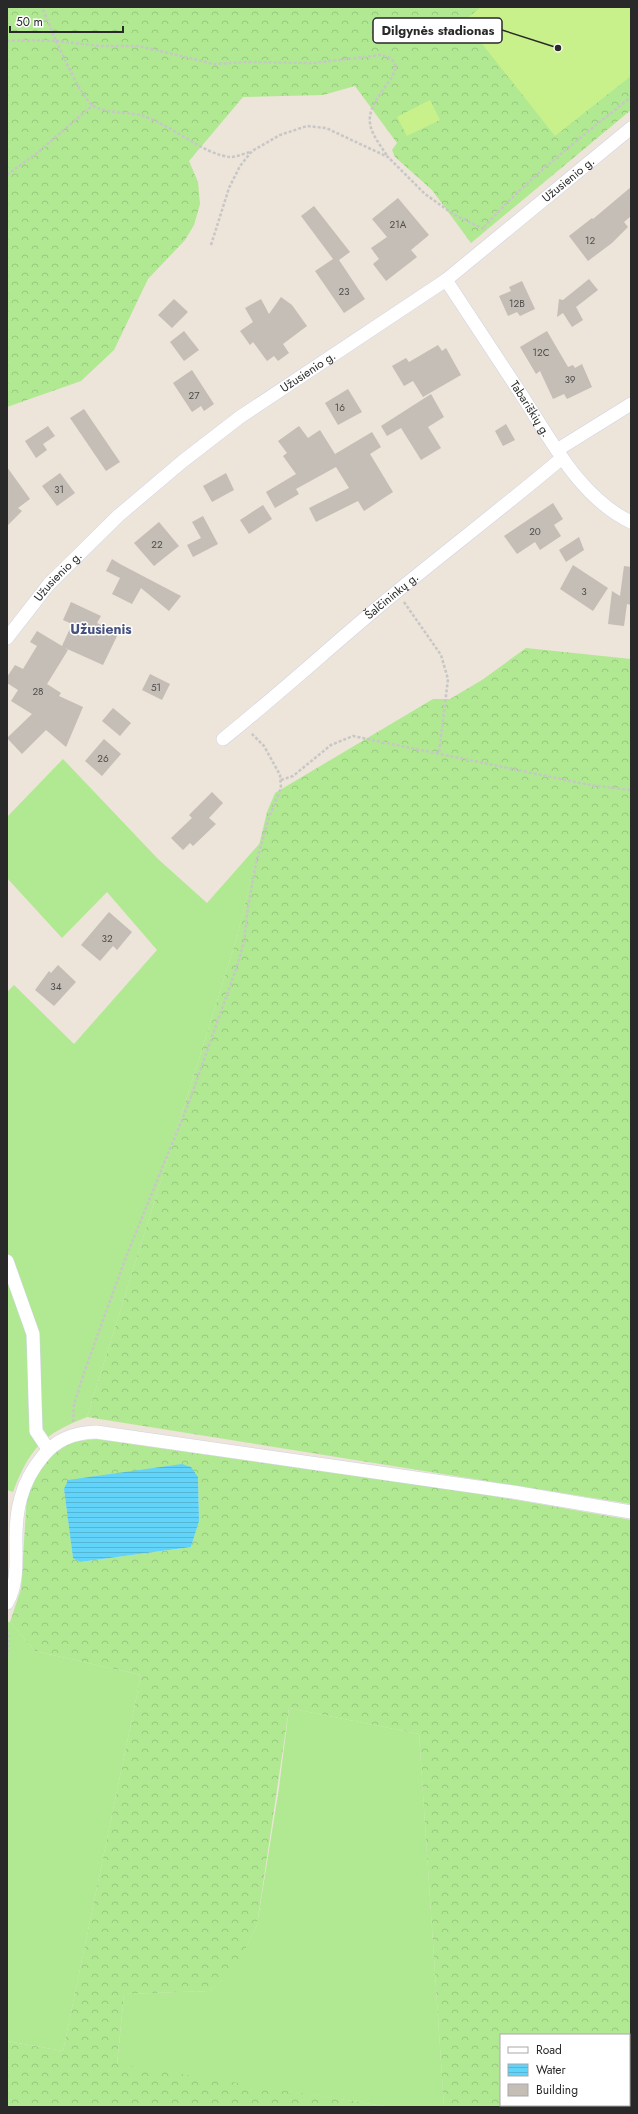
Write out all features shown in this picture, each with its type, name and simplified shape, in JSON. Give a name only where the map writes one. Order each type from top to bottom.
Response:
[{"type":"street","name":"Užusienio g.","points":[[7,638],[58,575],[118,516],[183,461],[240,417],[446,280],[631,128]]},
{"type":"street","name":"Tabariškių g.","points":[[446,280],[560,454],[593,496],[613,512],[631,522]]},
{"type":"street","name":"Šalčininkų g.","points":[[223,739],[397,592],[500,511],[560,454],[631,404]]},
{"type":"street","points":[[7,1261],[32,1334],[36,1431],[48,1449]]},
{"type":"street","points":[[7,1603],[13,1592],[16,1578],[16,1537],[19,1500],[28,1477],[36,1463],[48,1449],[65,1438],[75,1434],[96,1432],[119,1435],[513,1492],[631,1512]]},
{"type":"path","points":[[42,7],[56,41],[93,106],[112,111],[140,115],[180,133],[212,152],[231,157],[252,152],[280,135],[307,126],[326,128],[388,157]]},
{"type":"path","points":[[7,41],[56,41],[101,46],[139,46],[214,64],[246,62],[313,63],[380,56],[391,58],[396,66],[394,74],[370,110],[370,123],[374,137],[388,157],[425,194],[453,214],[484,227],[495,240]]},
{"type":"path","points":[[484,227],[511,197],[536,174],[631,97]]},
{"type":"path","points":[[7,175],[37,153],[93,106]]},
{"type":"path","points":[[211,245],[229,188],[240,166],[252,152]]},
{"type":"path","points":[[397,592],[441,655],[448,680],[439,753]]},
{"type":"path","points":[[75,1434],[72,1414],[86,1367],[126,1257],[189,1102],[236,969],[244,942],[248,907],[256,863],[269,817],[281,788],[280,775],[264,746],[242,724]]},
{"type":"path","points":[[281,780],[293,776],[331,745],[353,736],[590,785],[631,790]]},
{"type":"path","points":[[7,1630],[9,1636],[7,1659]]},
{"type":"green space","points":[[7,7],[631,7],[631,110],[471,243],[432,190],[395,157],[392,150],[397,143],[355,86],[323,95],[243,97],[189,161],[198,182],[200,204],[194,225],[185,240],[148,279],[114,350],[81,381],[7,407]]},
{"type":"green space","points":[[481,7],[631,7],[631,76],[555,136],[464,21]]},
{"type":"green space","points":[[430,100],[440,120],[407,136],[397,117]]},
{"type":"green space","points":[[526,648],[631,659],[631,1504],[87,1417],[237,937],[267,812],[275,793],[433,699],[450,699],[482,680]]},
{"type":"green space","points":[[63,759],[158,859],[207,903],[260,843],[237,937],[87,1417],[59,1430],[40,1444],[32,1453],[13,1492],[7,1490],[7,992],[14,985],[74,1044],[157,950],[107,892],[62,938],[7,878],[7,817]]},
{"type":"green space","points":[[96,1439],[476,1493],[631,1520],[631,2107],[444,2107],[419,1734],[289,1708],[257,1925],[237,1967],[210,1991],[124,1994],[117,2064],[391,2107],[7,2107],[7,2041],[63,2051],[141,1675],[35,1651],[10,1622],[21,1589],[27,1495],[40,1466],[55,1451],[72,1442]],"holes":[[[198,1477],[199,1520],[191,1547],[80,1562],[73,1557],[64,1489]]]},
{"type":"green space","points":[[7,1622],[10,1622],[35,1651],[141,1675],[63,2051],[7,2041]]},
{"type":"green space","points":[[289,1708],[419,1734],[444,2107],[391,2107],[117,2065],[124,1994],[210,1991],[237,1966],[257,1925],[279,1788]]},
{"type":"water","points":[[182,1464],[191,1467],[198,1477],[199,1521],[191,1547],[80,1562],[73,1558],[64,1489],[68,1480]]},
{"type":"building","points":[[631,187],[631,216],[624,222],[628,227],[612,243],[588,261],[569,236],[592,218],[593,219]]},
{"type":"building","points":[[398,198],[429,235],[411,250],[417,257],[386,281],[373,264],[379,259],[371,248],[387,237],[372,219]]},
{"type":"building","points":[[314,206],[350,252],[339,260],[365,299],[344,313],[315,271],[333,259],[301,216]]},
{"type":"building","points":[[589,279],[598,290],[576,307],[583,320],[572,327],[563,313],[557,317],[559,299],[563,300]]},
{"type":"building","points":[[522,281],[535,309],[520,316],[517,312],[508,316],[499,296],[511,291],[509,287]]},
{"type":"building","points":[[281,297],[292,305],[307,326],[283,344],[289,353],[278,361],[274,356],[267,361],[253,342],[250,345],[240,331],[253,322],[245,308],[261,299],[269,314]]},
{"type":"building","points":[[174,299],[188,312],[172,328],[158,315]]},
{"type":"building","points":[[184,331],[199,350],[184,361],[170,342]]},
{"type":"building","points":[[547,331],[568,367],[573,365],[575,368],[582,364],[592,387],[567,399],[564,394],[553,399],[540,371],[536,374],[520,347]]},
{"type":"building","points":[[438,345],[442,351],[446,348],[461,375],[423,397],[413,381],[404,386],[392,366],[406,358],[409,362]]},
{"type":"building","points":[[192,370],[214,404],[204,411],[201,406],[192,412],[173,383]]},
{"type":"building","points":[[348,389],[362,412],[338,425],[325,403]]},
{"type":"building","points":[[431,394],[444,417],[428,427],[441,448],[421,460],[401,428],[387,436],[381,426]]},
{"type":"building","points":[[84,409],[120,462],[106,471],[70,418]]},
{"type":"building","points":[[506,424],[515,440],[503,446],[495,431]]},
{"type":"building","points":[[48,426],[55,436],[43,444],[47,450],[36,458],[25,441]]},
{"type":"building","points":[[299,426],[308,438],[320,430],[335,454],[372,432],[381,447],[370,454],[393,492],[364,511],[358,501],[316,522],[309,508],[349,488],[336,467],[296,489],[299,494],[275,508],[266,492],[296,474],[283,456],[287,453],[278,441]]},
{"type":"building","points":[[7,467],[30,499],[18,508],[22,511],[7,526]]},
{"type":"building","points":[[60,473],[75,493],[57,506],[42,486]]},
{"type":"building","points":[[226,473],[234,490],[212,502],[203,486]]},
{"type":"building","points":[[553,503],[563,519],[554,525],[561,536],[540,550],[535,542],[517,554],[504,536]]},
{"type":"building","points":[[263,505],[272,519],[249,534],[240,520]]},
{"type":"building","points":[[203,516],[218,544],[193,557],[187,545],[201,538],[192,522]]},
{"type":"building","points":[[159,522],[179,546],[154,566],[134,543]]},
{"type":"building","points":[[579,537],[584,550],[566,562],[559,550]]},
{"type":"building","points":[[112,559],[181,596],[169,611],[141,588],[132,604],[112,594],[120,578],[106,571]]},
{"type":"building","points":[[573,565],[608,588],[593,611],[560,589]]},
{"type":"building","points":[[624,566],[631,567],[631,605],[627,604],[624,626],[608,624],[612,591],[620,596]]},
{"type":"building","points":[[71,602],[101,616],[97,623],[118,634],[103,665],[65,648],[68,650],[47,684],[61,693],[59,696],[83,707],[66,747],[46,730],[22,754],[7,738],[32,714],[11,701],[18,690],[7,683],[7,677],[15,665],[23,669],[37,646],[30,642],[37,631],[62,646],[72,624],[63,620]]},
{"type":"building","points":[[150,674],[170,684],[162,700],[142,690]]},
{"type":"building","points":[[113,708],[131,723],[120,736],[102,721]]},
{"type":"building","points":[[104,739],[121,754],[102,776],[85,761]]},
{"type":"building","points":[[212,792],[223,803],[209,818],[216,824],[193,846],[190,843],[183,850],[171,838],[192,818],[189,815]]},
{"type":"building","points":[[109,912],[132,932],[117,950],[113,946],[100,961],[81,945]]},
{"type":"building","points":[[58,965],[76,982],[54,1006],[35,990],[49,971],[51,973]]},
{"type":"place","name":"Dilgynės stadionas","points":[[558,48]]},
{"type":"district","name":"Užusienis","points":[[101,629]]}]
